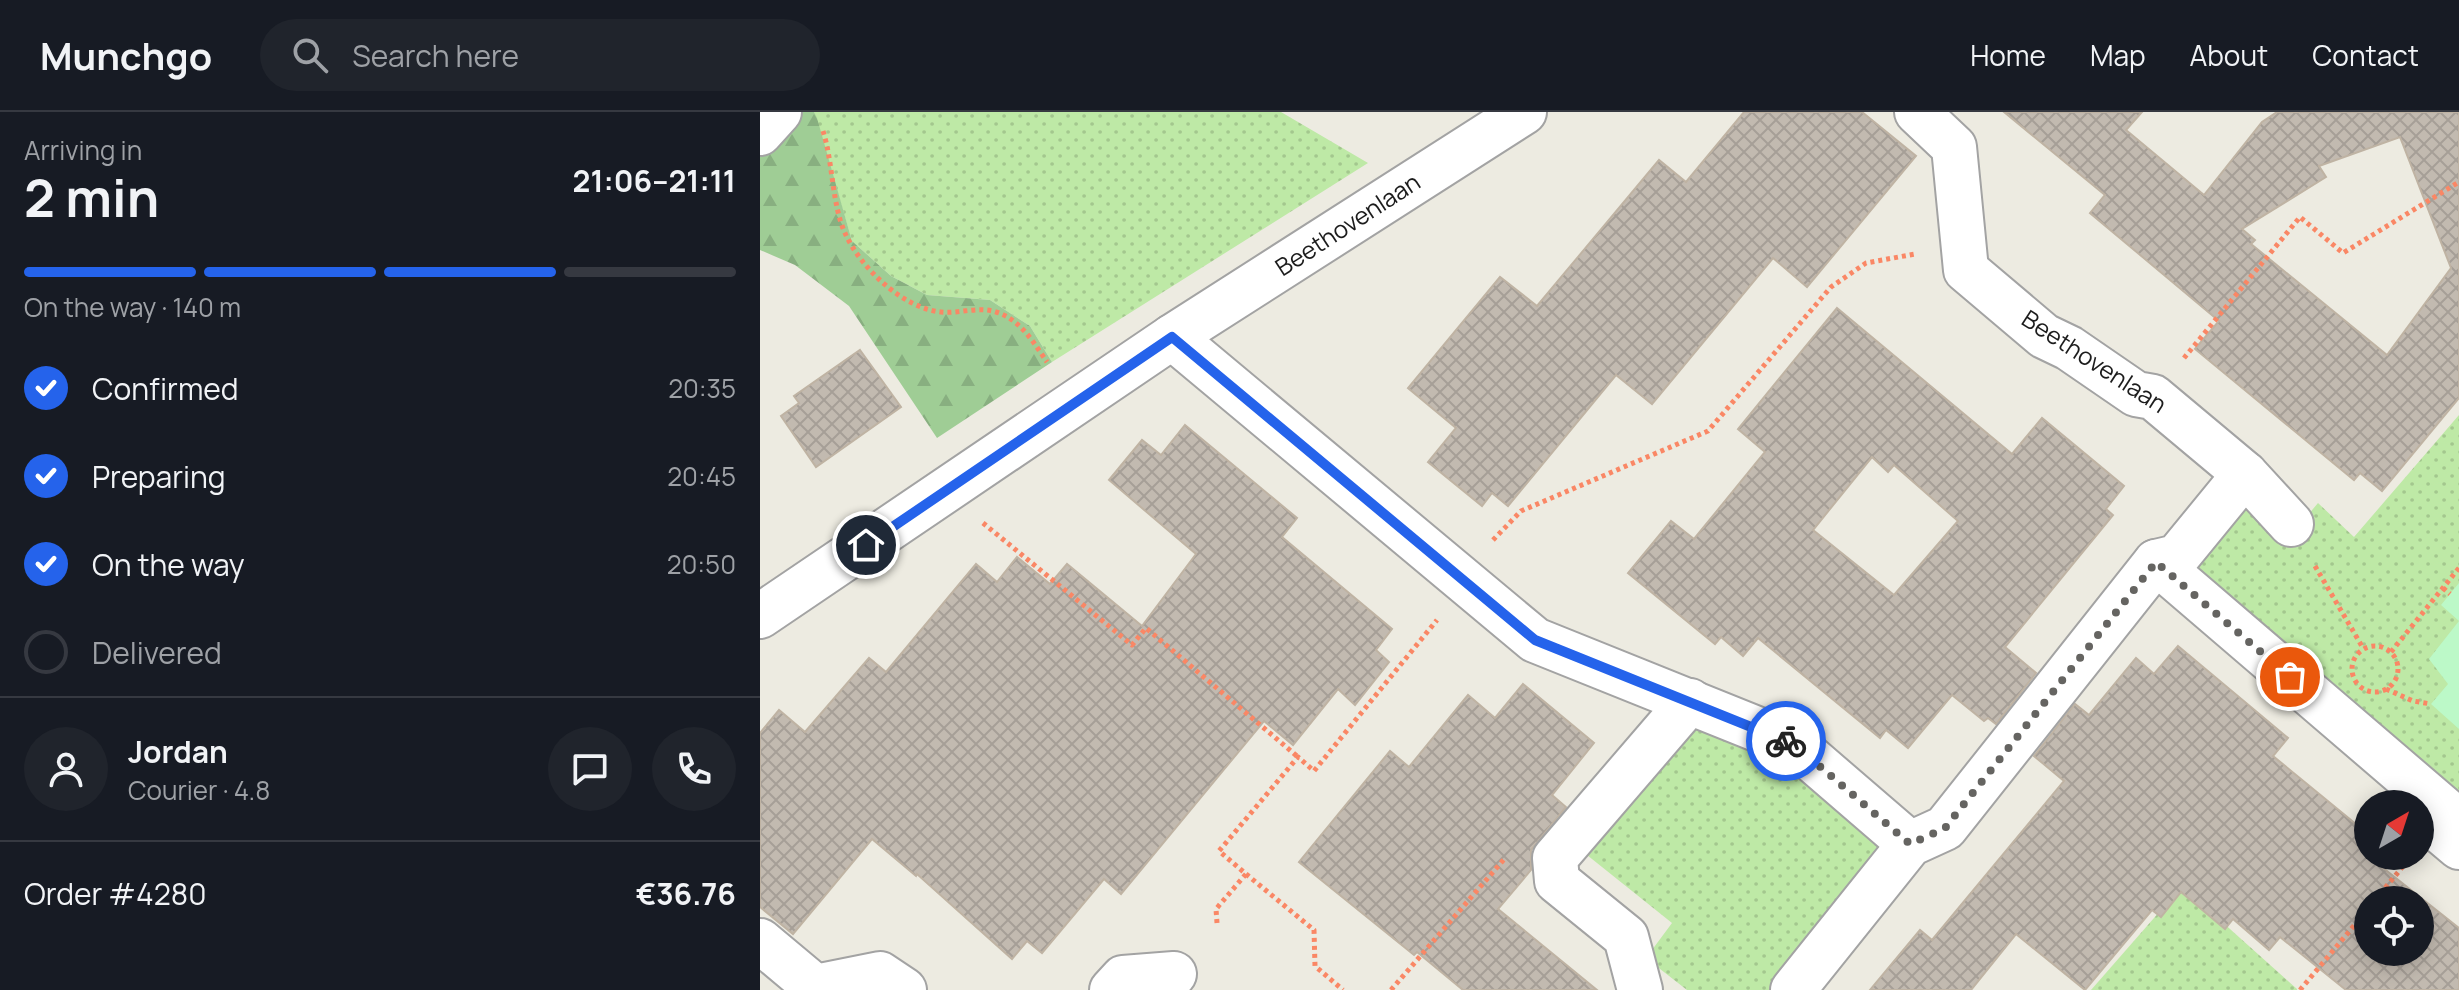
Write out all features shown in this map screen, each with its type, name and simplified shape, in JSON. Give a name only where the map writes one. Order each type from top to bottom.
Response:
[{"type":"street","points":[[760,133],[779,112]]},
{"type":"street","name":"Beethovenlaan","points":[[760,616],[1172,337],[1524,112]]},
{"type":"street","name":"Beethovenlaan","points":[[1917,112],[1954,147],[1966,270],[2044,336],[2069,348],[2136,394],[2153,397],[2245,474],[2291,524]]},
{"type":"street","points":[[1172,337],[1535,640],[1794,744],[1910,844]]},
{"type":"street","points":[[1793,990],[1910,844],[1945,828],[2156,562],[2177,557],[2245,474]]},
{"type":"street","points":[[2156,562],[2444,809],[2440,831],[2459,847]]},
{"type":"street","points":[[1640,990],[1626,937],[1557,881],[1555,858],[1690,701]]},
{"type":"street","points":[[760,941],[815,987],[880,974],[904,990]]},
{"type":"street","points":[[1112,990],[1123,978],[1174,974]]},
{"type":"path","points":[[820,125],[844,231],[870,272],[889,288],[937,312],[996,312],[1012,320],[1025,331],[1075,403]]},
{"type":"path","points":[[2153,397],[2300,217],[2343,253],[2459,182]]},
{"type":"path","points":[[945,492],[1132,645],[1146,628],[1314,771],[1466,584],[1485,549],[1521,511],[1708,431],[1831,287],[1866,263],[1963,247]]},
{"type":"path","points":[[2291,524],[2363,648]]},
{"type":"path","points":[[2391,652],[2459,568]]},
{"type":"path","points":[[2443,588],[2450,594]]},
{"type":"path","points":[[2382,647],[2391,652],[2397,662],[2399,673],[2386,689],[2376,692],[2359,688],[2353,678],[2352,665],[2363,648],[2382,647]]},
{"type":"path","points":[[2386,689],[2413,701],[2431,704]]},
{"type":"path","points":[[1298,757],[1219,851],[1314,930],[1315,966],[1343,990]]},
{"type":"path","points":[[1391,990],[1506,857],[1556,870]]},
{"type":"path","points":[[2387,886],[2400,870]]},
{"type":"path","points":[[1217,923],[1216,909],[1246,874]]},
{"type":"path","points":[[2300,990],[2354,926]]},
{"type":"green space","points":[[797,112],[814,112],[817,118],[852,241],[891,276],[927,295],[990,300],[1030,326],[1052,362],[937,438],[849,306],[795,265],[760,250],[760,156]]},
{"type":"green space","points":[[814,112],[1281,112],[1368,163],[1052,362],[1030,326],[990,300],[927,295],[891,276],[852,241]]},
{"type":"green space","points":[[2459,415],[2459,855],[2434,790],[2187,575],[2243,506],[2286,541],[2318,503],[2354,537]]},
{"type":"green space","points":[[2459,583],[2459,621],[2441,605]]},
{"type":"green space","points":[[2459,621],[2459,729],[2431,704],[2448,684],[2429,659]]},
{"type":"green space","points":[[1696,706],[1757,738],[1882,844],[1771,990],[1687,990],[1646,958],[1672,923],[1582,851]]},
{"type":"green space","points":[[2182,886],[2297,989],[2297,990],[2091,990]]},
{"type":"building","points":[[1744,112],[1862,112],[1916,156],[1807,287],[1773,258],[1652,404],[1616,375],[1508,506],[1492,493],[1482,506],[1428,462],[1456,428],[1408,388],[1500,277],[1537,306],[1659,160],[1686,182]]},
{"type":"building","points":[[2004,112],[2142,112],[2126,130],[2204,195],[2262,122],[2277,112],[2459,112],[2459,398],[2382,491],[2360,473],[2354,480],[2195,349],[2219,321],[2090,213],[2105,195]],"holes":[[[2400,137],[2451,268],[2387,355],[2251,244],[2255,240],[2242,229],[2326,177],[2319,166]]]},
{"type":"building","points":[[1837,308],[2012,454],[2042,418],[2124,486],[2106,509],[2113,515],[2005,647],[2036,673],[1996,724],[1988,718],[1984,721],[1952,695],[1908,748],[1886,730],[1880,738],[1758,638],[1743,656],[1721,637],[1715,644],[1628,573],[1671,521],[1694,539],[1765,452],[1738,429]],"holes":[[[1872,457],[1888,472],[1894,465],[1958,521],[1894,595],[1813,530]]]},
{"type":"building","points":[[860,350],[901,407],[816,467],[781,416],[799,403],[794,396]]},
{"type":"building","points":[[1185,425],[1297,518],[1282,537],[1392,629],[1376,650],[1389,662],[1355,705],[1338,689],[1293,745],[1264,721],[1121,894],[1104,879],[1042,953],[1027,941],[1012,959],[917,874],[872,839],[793,934],[760,907],[760,733],[779,710],[805,732],[869,658],[886,672],[976,564],[997,582],[1017,557],[1050,584],[1067,564],[1142,626],[1196,554],[1109,480],[1142,440],[1161,455]]},
{"type":"building","points":[[2178,646],[2288,738],[2273,756],[2354,823],[2354,870],[2386,870],[2406,886],[2354,886],[2354,966],[2434,966],[2434,908],[2459,928],[2459,990],[2346,990],[2280,937],[2269,950],[2233,919],[2225,929],[2181,892],[2161,917],[2152,910],[2085,990],[2016,934],[1971,990],[1870,990],[1920,930],[1932,940],[2064,781],[2034,756],[2075,704],[2089,715],[2136,658],[2154,674]]},
{"type":"building","points":[[1523,684],[1594,743],[1552,795],[1566,807],[1531,850],[1531,870],[1498,909],[1597,990],[1463,990],[1417,952],[1414,955],[1299,862],[1390,751],[1409,767],[1468,695],[1495,718]]},
{"type":"way so far","points":[[1786,741],[1794,744],[1910,844],[1945,828],[2156,562],[2290,677]]},
{"type":"route","points":[[866,545],[1172,337],[1535,640],[1786,741]]}]
